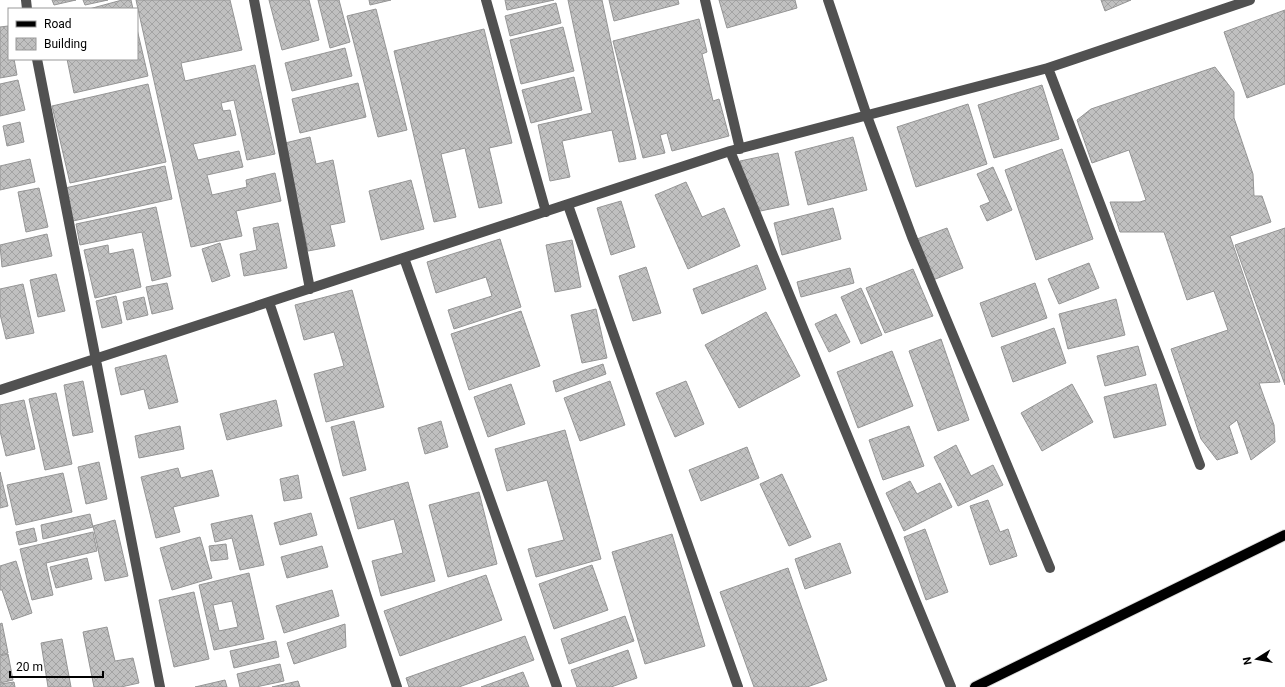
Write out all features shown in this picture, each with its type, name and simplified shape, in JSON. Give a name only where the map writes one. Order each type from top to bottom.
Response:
[{"type":"main road","points":[[975,687],[1285,535]]},
{"type":"street","points":[[254,0],[310,289]]},
{"type":"street","points":[[486,0],[546,212]]},
{"type":"street","points":[[705,0],[735,150],[951,687]]},
{"type":"street","points":[[828,0],[866,116],[912,237],[1050,568]]},
{"type":"street","points":[[0,390],[735,150],[1048,68],[1250,0]]},
{"type":"street","points":[[37,60],[160,687]]},
{"type":"street","points":[[1048,68],[1200,465]]},
{"type":"street","points":[[568,205],[738,687]]},
{"type":"street","points":[[404,258],[557,687]]},
{"type":"street","points":[[270,302],[397,687]]},
{"type":"building","points":[[52,0],[76,0],[54,5]]},
{"type":"building","points":[[83,0],[108,0],[85,5]]},
{"type":"building","points":[[122,0],[131,0],[133,8],[93,8]]},
{"type":"building","points":[[136,0],[230,0],[242,50],[181,63],[185,81],[255,65],[275,154],[247,160],[234,100],[221,103],[223,111],[230,110],[236,135],[193,144],[198,160],[239,151],[243,167],[207,175],[212,195],[247,187],[246,180],[275,173],[281,201],[236,211],[242,236],[191,247]]},
{"type":"building","points":[[269,0],[309,0],[319,40],[282,50]]},
{"type":"building","points":[[318,0],[339,0],[350,42],[330,48]]},
{"type":"building","points":[[369,0],[391,0],[370,5]]},
{"type":"building","points":[[505,0],[554,0],[507,10]]},
{"type":"building","points":[[568,0],[602,0],[636,159],[619,162],[612,130],[562,141],[570,177],[550,181],[538,125],[592,113]]},
{"type":"building","points":[[609,0],[678,0],[679,4],[614,21]]},
{"type":"building","points":[[719,0],[795,0],[797,8],[727,28]]},
{"type":"building","points":[[1101,0],[1131,0],[1105,11]]},
{"type":"building","points":[[556,3],[561,23],[510,36],[505,16]]},
{"type":"building","points":[[376,9],[407,130],[378,137],[347,16]]},
{"type":"building","points":[[1285,10],[1285,84],[1247,98],[1224,32]]},
{"type":"building","points":[[699,19],[707,52],[702,54],[713,101],[719,99],[729,136],[672,151],[667,133],[660,135],[665,153],[643,158],[613,41]]},
{"type":"building","points":[[8,26],[8,60],[14,60],[17,75],[0,78],[0,27]]},
{"type":"building","points":[[563,27],[574,71],[521,84],[510,40]]},
{"type":"building","points":[[484,29],[512,143],[489,148],[502,203],[479,208],[465,148],[441,154],[456,217],[434,222],[394,51]]},
{"type":"building","points":[[138,33],[148,76],[74,93],[67,60],[138,60]]},
{"type":"building","points":[[345,48],[352,76],[292,91],[285,63]]},
{"type":"building","points":[[1215,67],[1234,92],[1234,118],[1253,174],[1254,196],[1262,196],[1271,222],[1230,236],[1280,382],[1259,383],[1274,425],[1275,442],[1251,460],[1237,420],[1229,426],[1238,453],[1217,460],[1201,439],[1171,349],[1228,330],[1214,291],[1187,300],[1164,232],[1120,232],[1110,202],[1140,202],[1146,200],[1129,150],[1092,163],[1077,120],[1091,109]]},
{"type":"building","points":[[574,77],[582,110],[531,123],[522,90]]},
{"type":"building","points":[[18,80],[25,110],[0,116],[0,84]]},
{"type":"building","points":[[358,83],[366,117],[300,133],[292,99]]},
{"type":"building","points":[[148,84],[166,162],[70,183],[52,106]]},
{"type":"building","points":[[1042,85],[1059,139],[994,158],[978,105]]},
{"type":"building","points":[[968,104],[987,164],[916,187],[897,127]]},
{"type":"building","points":[[20,122],[24,142],[7,146],[3,126]]},
{"type":"building","points":[[310,137],[316,164],[333,160],[345,222],[330,225],[335,246],[308,251],[285,143]]},
{"type":"building","points":[[853,137],[867,190],[808,205],[795,152]]},
{"type":"building","points":[[1062,149],[1093,239],[1036,260],[1005,170]]},
{"type":"building","points":[[778,153],[789,205],[751,213],[740,161]]},
{"type":"building","points":[[30,159],[35,182],[0,190],[0,166]]},
{"type":"building","points":[[165,166],[172,199],[73,221],[65,188]]},
{"type":"building","points":[[993,167],[1012,210],[987,221],[980,206],[990,202],[977,174]]},
{"type":"building","points":[[411,180],[424,229],[381,240],[369,191]]},
{"type":"building","points":[[686,182],[702,217],[724,208],[740,246],[688,269],[655,195]]},
{"type":"building","points":[[39,188],[48,227],[26,232],[18,192]]},
{"type":"building","points":[[621,201],[635,247],[611,255],[597,208]]},
{"type":"building","points":[[156,207],[171,276],[152,281],[142,232],[80,245],[76,224]]},
{"type":"building","points":[[833,208],[841,239],[782,255],[774,223]]},
{"type":"building","points":[[278,223],[287,268],[244,276],[240,254],[257,250],[253,228]]},
{"type":"building","points":[[947,228],[963,268],[933,280],[917,239]]},
{"type":"building","points":[[1285,228],[1285,385],[1235,245]]},
{"type":"building","points":[[47,234],[52,256],[2,267],[0,245]]},
{"type":"building","points":[[500,239],[521,307],[454,329],[448,310],[492,296],[486,277],[436,293],[427,262]]},
{"type":"building","points":[[572,240],[581,287],[555,292],[546,245]]},
{"type":"building","points":[[220,243],[230,276],[212,282],[202,249]]},
{"type":"building","points":[[108,245],[109,254],[133,249],[141,287],[95,298],[84,250]]},
{"type":"building","points":[[1089,263],[1099,288],[1059,304],[1048,279]]},
{"type":"building","points":[[757,265],[766,289],[702,314],[693,289]]},
{"type":"building","points":[[646,267],[661,313],[633,321],[619,276]]},
{"type":"building","points":[[850,268],[854,283],[801,297],[797,282]]},
{"type":"building","points":[[913,269],[933,316],[885,333],[866,288]]},
{"type":"building","points":[[56,274],[65,311],[38,317],[30,280]]},
{"type":"building","points":[[167,283],[173,309],[152,314],[146,287]]},
{"type":"building","points":[[1035,283],[1047,318],[992,337],[980,303]]},
{"type":"building","points":[[23,284],[34,333],[6,339],[0,314],[0,289]]},
{"type":"building","points":[[861,288],[882,335],[861,344],[841,297]]},
{"type":"building","points":[[352,290],[384,407],[326,422],[314,374],[344,366],[334,332],[304,340],[295,305]]},
{"type":"building","points":[[116,296],[122,323],[102,328],[96,301]]},
{"type":"building","points":[[144,297],[148,315],[127,320],[123,302]]},
{"type":"building","points":[[1116,299],[1125,335],[1068,349],[1059,314]]},
{"type":"building","points":[[596,309],[607,358],[582,363],[571,315]]},
{"type":"building","points":[[521,311],[540,366],[469,390],[451,334]]},
{"type":"building","points":[[766,312],[800,376],[739,408],[705,345]]},
{"type":"building","points":[[836,314],[850,342],[829,352],[815,324]]},
{"type":"building","points":[[1054,328],[1066,363],[1013,382],[1001,347]]},
{"type":"building","points":[[941,339],[969,420],[938,431],[909,351]]},
{"type":"building","points":[[1138,346],[1146,375],[1105,386],[1097,356]]},
{"type":"building","points":[[892,351],[913,406],[858,428],[837,372]]},
{"type":"building","points":[[166,355],[178,402],[149,409],[144,389],[121,395],[115,368]]},
{"type":"building","points":[[603,364],[606,374],[556,392],[553,381]]},
{"type":"building","points":[[83,381],[93,432],[73,436],[64,385]]},
{"type":"building","points":[[610,381],[625,425],[580,441],[564,398]]},
{"type":"building","points":[[686,381],[704,424],[675,437],[656,393]]},
{"type":"building","points":[[511,384],[525,424],[488,437],[474,397]]},
{"type":"building","points":[[1072,384],[1093,422],[1042,451],[1021,413]]},
{"type":"building","points":[[1156,384],[1166,425],[1114,438],[1104,397]]},
{"type":"building","points":[[56,393],[72,464],[45,470],[29,399]]},
{"type":"building","points":[[24,400],[35,449],[6,456],[0,431],[0,405]]},
{"type":"building","points":[[276,400],[282,426],[227,440],[220,414]]},
{"type":"building","points":[[354,421],[366,470],[343,476],[331,427]]},
{"type":"building","points":[[441,421],[448,447],[425,454],[418,428]]},
{"type":"building","points":[[180,426],[184,449],[139,458],[135,436]]},
{"type":"building","points":[[909,426],[924,466],[883,480],[869,440]]},
{"type":"building","points":[[565,430],[601,559],[536,577],[528,549],[564,540],[547,480],[507,491],[495,449]]},
{"type":"building","points":[[956,445],[971,476],[993,465],[1003,485],[958,506],[934,457]]},
{"type":"building","points":[[747,447],[759,478],[701,501],[689,470]]},
{"type":"building","points":[[99,462],[107,499],[86,504],[78,467]]},
{"type":"building","points":[[178,468],[181,478],[212,470],[219,496],[173,507],[180,532],[156,538],[141,477]]},
{"type":"building","points":[[0,472],[8,506],[0,508]]},
{"type":"building","points":[[63,473],[72,512],[16,525],[7,485]]},
{"type":"building","points":[[782,474],[811,537],[789,546],[760,484]]},
{"type":"building","points":[[298,475],[302,498],[284,501],[280,479]]},
{"type":"building","points":[[910,481],[917,494],[940,483],[952,507],[904,531],[886,493]]},
{"type":"building","points":[[408,482],[435,581],[381,596],[372,561],[403,553],[394,519],[358,529],[350,498]]},
{"type":"building","points":[[479,492],[497,564],[448,577],[429,505]]},
{"type":"building","points":[[988,500],[1000,532],[1008,529],[1017,556],[990,565],[970,506]]},
{"type":"building","points":[[311,513],[317,535],[280,545],[274,523]]},
{"type":"building","points":[[90,514],[93,527],[43,539],[41,525]]},
{"type":"building","points":[[252,515],[264,565],[240,570],[232,538],[215,542],[211,524]]},
{"type":"building","points":[[115,520],[128,576],[105,581],[93,526]]},
{"type":"building","points":[[34,528],[37,541],[19,545],[16,532]]},
{"type":"building","points":[[925,529],[948,592],[926,600],[904,537]]},
{"type":"building","points":[[93,532],[97,551],[46,563],[53,595],[32,600],[20,549]]},
{"type":"building","points":[[672,534],[705,646],[645,664],[612,552]]},
{"type":"building","points":[[200,537],[212,578],[172,590],[160,548]]},
{"type":"building","points":[[840,543],[851,573],[805,589],[795,559]]},
{"type":"building","points":[[226,544],[228,559],[211,561],[209,546]]},
{"type":"building","points":[[322,546],[328,567],[287,578],[281,557]]},
{"type":"building","points":[[87,558],[92,579],[56,588],[50,567]]},
{"type":"building","points":[[16,561],[32,613],[12,620],[2,590],[0,590],[0,566]]},
{"type":"building","points":[[592,565],[608,610],[554,629],[539,584]]},
{"type":"building","points":[[788,568],[827,680],[807,687],[754,687],[720,592]]},
{"type":"building","points":[[249,573],[264,639],[214,650],[199,585]],"holes":[[[232,601],[238,627],[219,631],[213,605]]]},
{"type":"building","points":[[486,575],[502,620],[400,656],[384,611]]},
{"type":"building","points":[[332,590],[339,616],[284,633],[276,606]]},
{"type":"building","points":[[194,592],[209,659],[174,667],[159,600]]},
{"type":"building","points":[[625,616],[634,641],[569,664],[561,639]]},
{"type":"building","points":[[2,623],[8,653],[0,655],[0,624]]},
{"type":"building","points":[[345,624],[346,647],[294,664],[287,643]]},
{"type":"building","points":[[107,627],[115,661],[133,658],[139,683],[121,687],[94,687],[83,632]]},
{"type":"building","points":[[525,636],[534,660],[459,687],[409,687],[406,678]]},
{"type":"building","points":[[62,639],[71,687],[48,687],[41,643]]},
{"type":"building","points":[[276,641],[279,657],[234,668],[230,651]]},
{"type":"building","points":[[628,650],[637,678],[611,687],[577,687],[571,670]]},
{"type":"building","points":[[8,654],[13,680],[0,683],[0,656]]},
{"type":"building","points":[[280,664],[284,681],[256,687],[240,687],[237,674]]},
{"type":"building","points":[[523,672],[529,687],[481,687]]},
{"type":"building","points":[[225,680],[227,687],[195,687]]},
{"type":"building","points":[[298,681],[300,687],[272,687]]},
{"type":"building","points":[[14,682],[15,687],[0,687],[0,684]]}]
